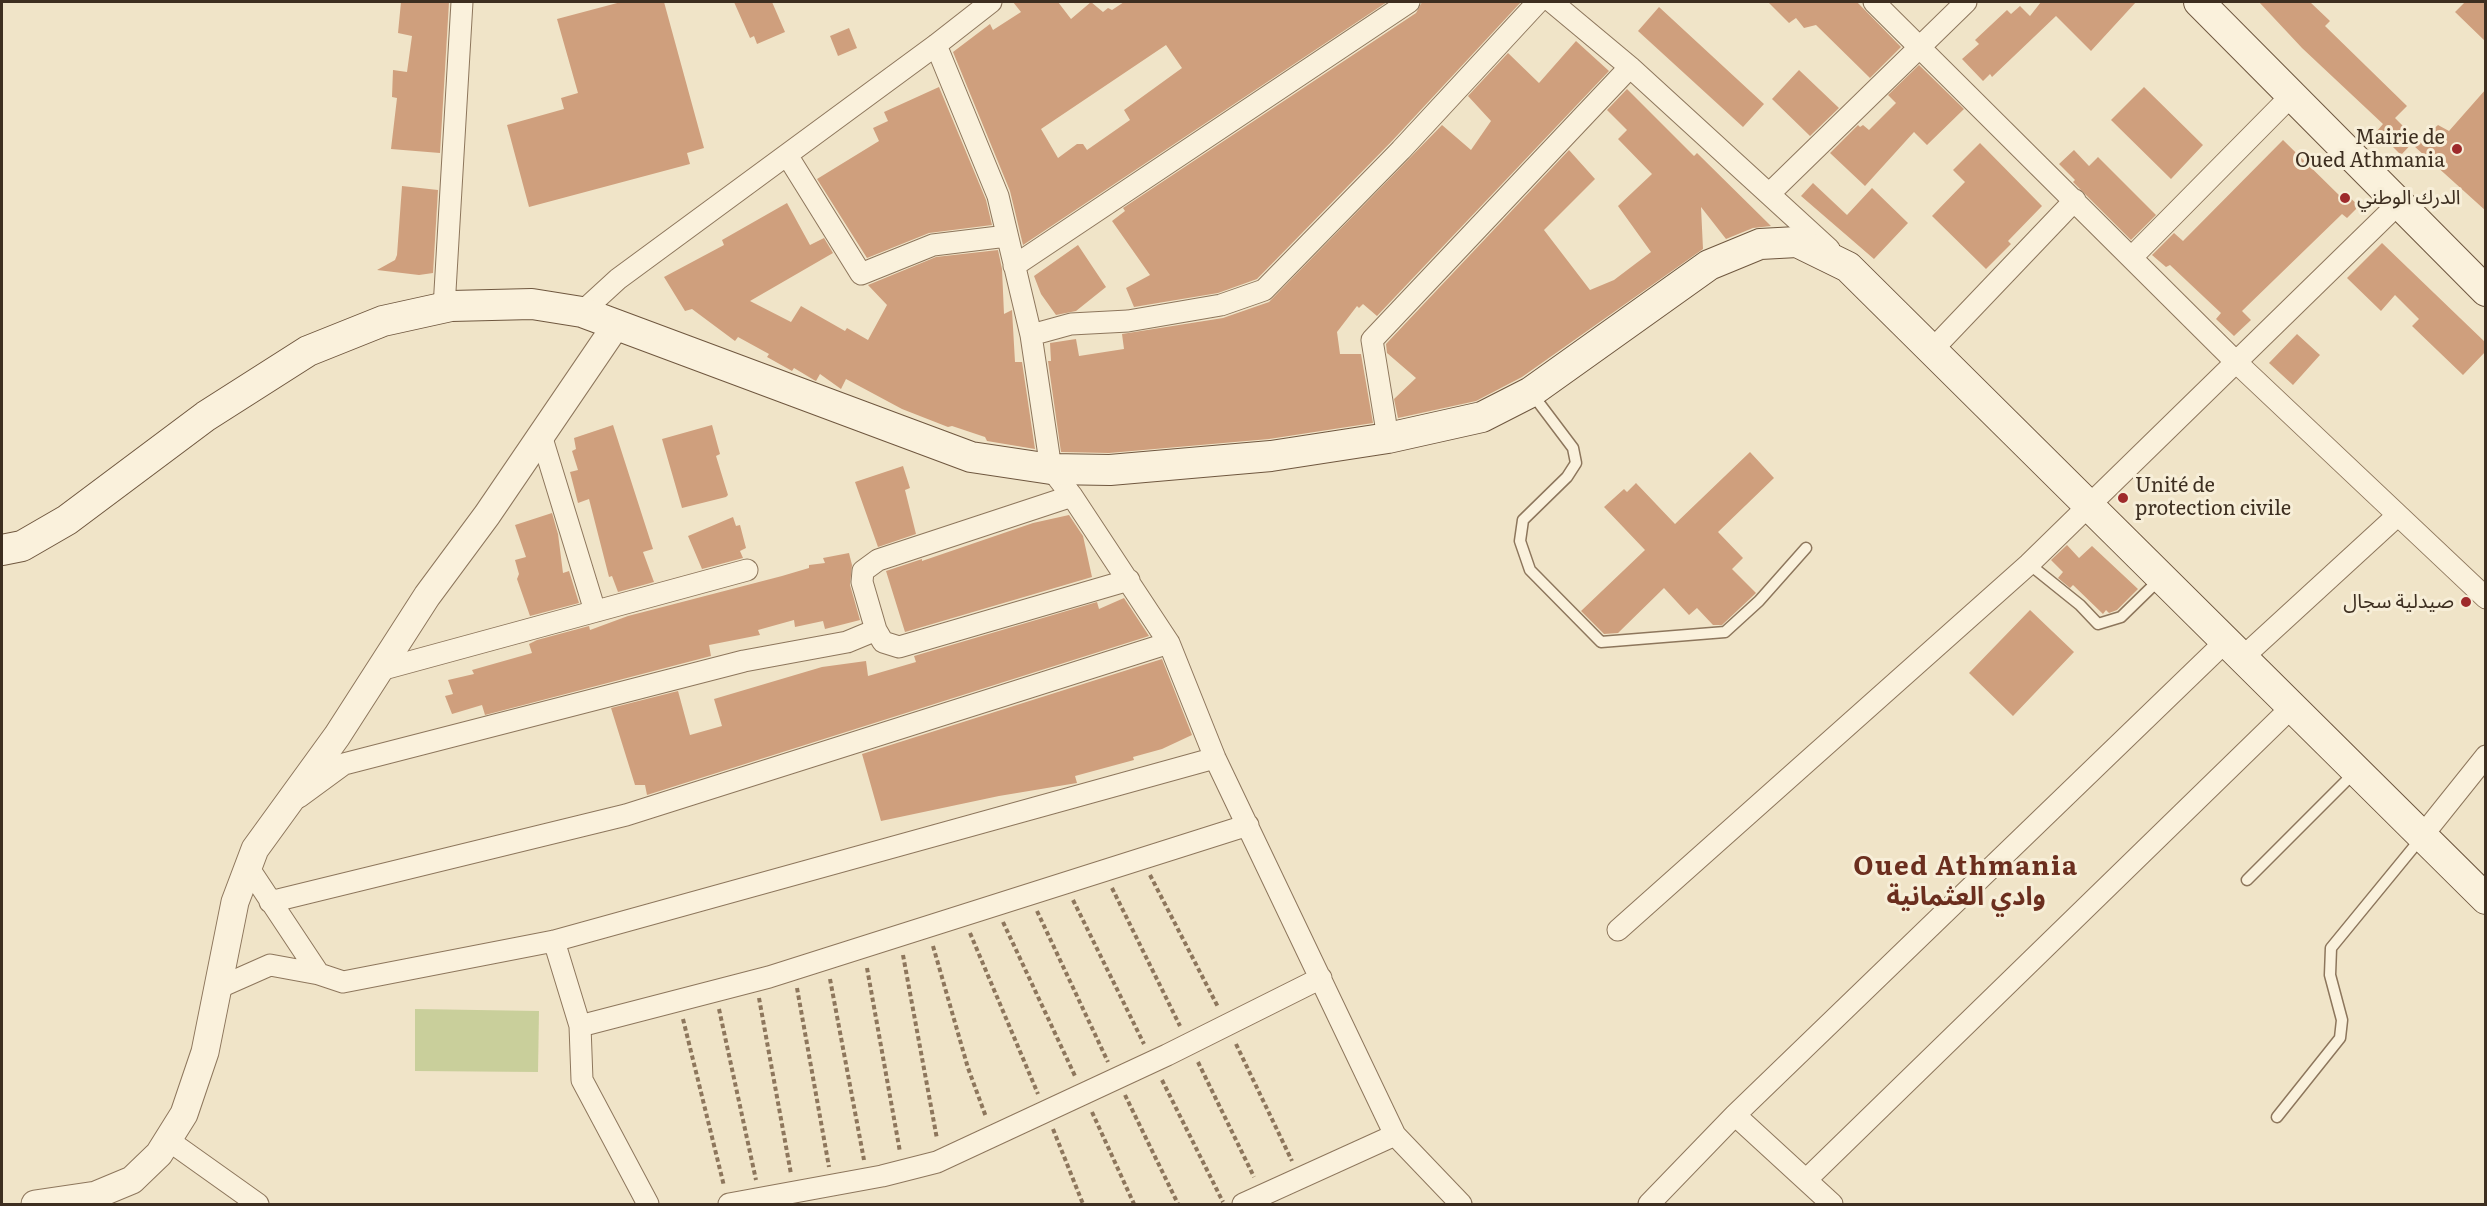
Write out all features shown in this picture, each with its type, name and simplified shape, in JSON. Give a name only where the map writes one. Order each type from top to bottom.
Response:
[{"type":"main road","points":[[2199,2],[2486,291]]},
{"type":"main road","points":[[2,550],[22,546],[67,520],[206,416],[308,351],[382,321],[444,308],[532,304],[582,312],[971,458],[1051,469],[1110,470],[1270,456],[1388,438],[1482,417],[1530,392],[1709,265],[1760,243],[1797,242],[1848,267],[2486,899]]},
{"type":"street","points":[[444,308],[462,2]]},
{"type":"street","points":[[582,312],[618,279],[991,2]]},
{"type":"street","points":[[1014,266],[1409,2]]},
{"type":"street","points":[[1031,335],[1071,324],[1128,321],[1221,305],[1264,290],[1401,150],[1538,2]]},
{"type":"street","points":[[1552,2],[1630,67],[1848,267]]},
{"type":"street","points":[[1874,2],[1921,46],[2237,363],[2486,598]]},
{"type":"street","points":[[1769,194],[1966,2]]},
{"type":"street","points":[[936,45],[998,196],[1031,335],[1051,469],[1129,580],[1169,643],[1215,758],[1395,1135],[1461,1204]]},
{"type":"street","points":[[1388,438],[1372,340],[1630,67]]},
{"type":"street","points":[[2132,257],[2292,95]]},
{"type":"street","points":[[787,155],[861,274],[933,246],[1007,236]]},
{"type":"street","points":[[1932,350],[2075,200]]},
{"type":"street","points":[[1618,930],[2029,564],[2398,204]]},
{"type":"street","points":[[35,1204],[96,1196],[132,1180],[159,1154],[184,1114],[205,1052],[235,902],[255,849],[337,736],[428,596],[617,324]]},
{"type":"street","points":[[541,435],[595,611]]},
{"type":"street","points":[[1072,496],[878,560],[863,571],[862,582],[876,630],[883,642],[899,647],[1129,580]]},
{"type":"street","points":[[1649,1204],[1735,1114],[2234,650],[2398,515]]},
{"type":"street","points":[[380,670],[747,570]]},
{"type":"street","points":[[286,807],[344,764],[744,661],[847,642],[876,630]]},
{"type":"street","points":[[270,902],[626,815],[1169,643]]},
{"type":"street","points":[[1807,1179],[2292,708]]},
{"type":"street","points":[[2422,836],[2486,756]]},
{"type":"street","points":[[218,988],[270,965],[319,974],[343,982],[554,941],[1215,758]]},
{"type":"street","points":[[580,1026],[794,969],[1248,825]]},
{"type":"street","points":[[248,867],[319,974]]},
{"type":"street","points":[[554,941],[580,1026],[582,1080],[648,1204]]},
{"type":"street","points":[[727,1199],[760,1199],[868,1179],[941,1161],[1153,1062],[1321,978]]},
{"type":"street","points":[[1735,1114],[1832,1204]]},
{"type":"street","points":[[1243,1204],[1395,1135]]},
{"type":"street","points":[[168,1140],[258,1204]]},
{"type":"lane","points":[[1530,392],[1573,448],[1576,463],[1567,477],[1523,520],[1520,541],[1530,570],[1601,642],[1725,632],[1759,601],[1806,548]]},
{"type":"lane","points":[[2029,564],[2080,605],[2098,624],[2121,617],[2161,578]]},
{"type":"lane","points":[[2247,880],[2356,771]]},
{"type":"lane","points":[[2277,1117],[2340,1038],[2342,1020],[2331,975],[2331,948],[2422,836]]},
{"type":"path","points":[[1141,859],[1227,1025],[1301,1178]]},
{"type":"path","points":[[1104,871],[1263,1195]]},
{"type":"path","points":[[1064,883],[1224,1204]]},
{"type":"path","points":[[1029,894],[1178,1204]]},
{"type":"path","points":[[995,905],[1134,1204]]},
{"type":"path","points":[[963,915],[1017,1050],[1046,1113],[1083,1204]]},
{"type":"path","points":[[927,927],[968,1068],[994,1137]]},
{"type":"path","points":[[899,936],[941,1161]]},
{"type":"path","points":[[863,947],[903,1171]]},
{"type":"path","points":[[826,959],[868,1179]]},
{"type":"path","points":[[794,969],[832,1185]]},
{"type":"path","points":[[755,980],[795,1192]]},
{"type":"path","points":[[716,991],[760,1199]]},
{"type":"path","points":[[679,1000],[727,1199]]},
{"type":"green space","points":[[415,1009],[539,1011],[538,1072],[415,1071]]},
{"type":"building","points":[[401,2],[449,2],[440,153],[391,149],[397,98],[392,97],[393,70],[407,72],[412,36],[398,33]]},
{"type":"building","points":[[621,2],[664,2],[704,148],[687,153],[690,164],[529,207],[507,125],[564,109],[561,98],[578,93],[557,19]]},
{"type":"building","points":[[734,2],[772,2],[785,32],[757,44],[754,36],[750,38]]},
{"type":"building","points":[[1013,2],[1058,2],[1071,19],[1091,2],[1103,12],[1108,8],[1112,10],[1124,2],[1387,2],[1023,245],[1010,191],[953,52],[990,24],[993,30],[1021,12]],"holes":[[[1166,45],[1182,68],[1124,110],[1130,120],[1087,150],[1083,144],[1077,144],[1058,158],[1041,129]]]},
{"type":"building","points":[[1422,2],[1521,2],[1392,141],[1257,279],[1218,293],[1134,307],[1126,288],[1150,275],[1112,221],[1125,211],[1123,208],[1416,13]]},
{"type":"building","points":[[1768,2],[1857,2],[1901,47],[1870,78],[1816,25],[1804,28],[1796,18],[1789,23]]},
{"type":"building","points":[[2041,2],[2136,2],[2091,51],[2056,16],[1992,77],[1990,74],[1983,81],[1962,59],[1979,44],[1975,40],[2007,10],[2011,14],[2020,6],[2030,16]]},
{"type":"building","points":[[2259,2],[2310,2],[2330,21],[2325,26],[2407,106],[2395,118],[2416,139],[2401,155],[2377,131],[2383,124],[2302,48]]},
{"type":"building","points":[[2465,2],[2486,2],[2486,42],[2455,12]]},
{"type":"building","points":[[1659,7],[1764,104],[1743,127],[1638,31]]},
{"type":"building","points":[[849,28],[857,48],[838,56],[830,36]]},
{"type":"building","points":[[1576,41],[1609,71],[1377,316],[1363,304],[1359,308],[1357,306],[1337,332],[1340,354],[1361,354],[1373,423],[1269,439],[1109,453],[1061,452],[1048,361],[1051,361],[1050,343],[1076,339],[1079,356],[1124,349],[1122,334],[1223,318],[1269,302],[1442,125],[1471,150],[1491,121],[1468,96],[1508,53],[1539,83]]},
{"type":"building","points":[[1919,65],[1964,109],[1927,145],[1914,132],[1865,186],[1830,153],[1858,125],[1860,127],[1863,125],[1869,130],[1896,103],[1888,95]]},
{"type":"building","points":[[1799,70],[1839,108],[1810,136],[1772,99]]},
{"type":"building","points":[[939,87],[986,200],[992,225],[929,233],[867,258],[817,179],[879,141],[873,128],[888,121],[884,112]]},
{"type":"building","points":[[2144,87],[2203,145],[2171,179],[2111,120]]},
{"type":"building","points":[[1627,89],[1694,156],[1697,153],[1771,226],[1753,228],[1726,239],[1701,207],[1703,249],[1522,377],[1476,401],[1398,418],[1394,399],[1416,378],[1387,353],[1386,344],[1569,150],[1595,179],[1544,230],[1590,290],[1614,280],[1651,252],[1618,206],[1652,174],[1618,139],[1627,130],[1607,110]]},
{"type":"building","name":"Mairie de Oued Athmania","points":[[2486,89],[2486,211],[2414,146],[2438,125],[2449,131]]},
{"type":"building","points":[[2283,140],[2343,199],[2347,195],[2359,206],[2347,218],[2342,214],[2242,311],[2251,320],[2234,336],[2216,319],[2221,313],[2170,265],[2166,267],[2152,255],[2174,233],[2183,241]]},
{"type":"building","points":[[1980,143],[2042,206],[2008,241],[2011,244],[1986,269],[1932,216],[1965,182],[1953,170]]},
{"type":"building","points":[[2074,150],[2089,166],[2098,157],[2156,215],[2131,240],[2073,182],[2075,180],[2059,164]]},
{"type":"building","points":[[1813,183],[1847,215],[1872,188],[1908,223],[1874,259],[1801,196]]},
{"type":"building","points":[[402,186],[438,190],[433,273],[419,275],[377,270],[395,260],[397,255]]},
{"type":"building","points":[[787,203],[810,245],[824,238],[833,253],[750,301],[791,322],[801,306],[845,331],[847,328],[868,340],[887,305],[868,285],[936,257],[998,250],[1002,269],[1004,314],[1012,310],[1015,362],[1022,362],[1035,449],[987,441],[985,437],[952,426],[948,427],[902,409],[846,379],[841,389],[820,374],[816,381],[794,368],[792,371],[767,357],[769,354],[738,337],[735,341],[692,309],[685,311],[664,277],[724,245],[722,240]]},
{"type":"building","points":[[2382,243],[2486,343],[2486,351],[2463,375],[2412,326],[2419,319],[2395,295],[2381,311],[2347,278]]},
{"type":"building","points":[[1078,245],[1106,287],[1076,311],[1056,315],[1041,294],[1034,276]]},
{"type":"building","points":[[2297,334],[2320,355],[2293,385],[2269,363]]},
{"type":"building","points":[[613,425],[653,549],[643,552],[654,582],[618,592],[612,576],[609,577],[589,499],[578,503],[570,472],[578,470],[572,451],[576,449],[574,438]]},
{"type":"building","points":[[712,425],[720,454],[716,456],[728,495],[682,508],[662,439]]},
{"type":"building","points":[[1750,452],[1774,478],[1718,532],[1743,558],[1732,569],[1756,593],[1722,625],[1713,625],[1697,608],[1689,615],[1664,588],[1618,633],[1604,634],[1581,611],[1645,550],[1604,507],[1624,489],[1627,492],[1636,483],[1675,524]]},
{"type":"building","points":[[903,466],[910,488],[905,490],[916,534],[878,547],[855,482]]},
{"type":"building","points":[[552,513],[558,534],[563,573],[569,571],[579,603],[530,616],[517,579],[519,574],[515,560],[526,557],[515,525]]},
{"type":"building","points":[[1069,515],[1083,536],[1092,577],[905,632],[886,571],[1033,523]]},
{"type":"building","points":[[733,517],[736,526],[740,525],[746,548],[740,551],[743,558],[702,569],[688,536]]},
{"type":"building","points":[[2067,545],[2079,558],[2092,546],[2138,589],[2117,610],[2109,613],[2106,610],[2103,614],[2073,585],[2070,588],[2058,578],[2063,572],[2051,560]]},
{"type":"building","points":[[849,553],[852,565],[850,585],[860,620],[825,629],[823,621],[795,627],[794,620],[758,630],[760,635],[709,645],[711,656],[485,715],[482,705],[452,714],[445,696],[453,694],[448,680],[474,674],[472,670],[532,653],[529,644],[537,640],[589,626],[590,630],[628,616],[809,568],[809,565],[825,563],[823,558]]},
{"type":"building","points":[[1124,598],[1149,636],[647,795],[645,785],[635,785],[611,708],[678,691],[690,735],[722,726],[714,699],[822,667],[866,661],[868,676],[916,662],[914,656],[1097,602],[1099,609]]},
{"type":"building","points":[[2030,610],[2074,652],[2013,716],[1969,673]]},
{"type":"building","points":[[1162,659],[1192,735],[1162,749],[1133,757],[1134,760],[1075,776],[1077,783],[999,796],[881,821],[862,754]]},
{"type":"place","name":"Mairie de Oued Athmania","points":[[2457,149]]},
{"type":"place","name":"الدرك الوطني","points":[[2345,198]]},
{"type":"place","name":"Unité de protection civile","points":[[2123,498]]},
{"type":"place","name":"صيدلية سجال","points":[[2466,602]]},
{"type":"district","name":"Oued Athmania وادي العثمانية","points":[[1966,882]]}]
